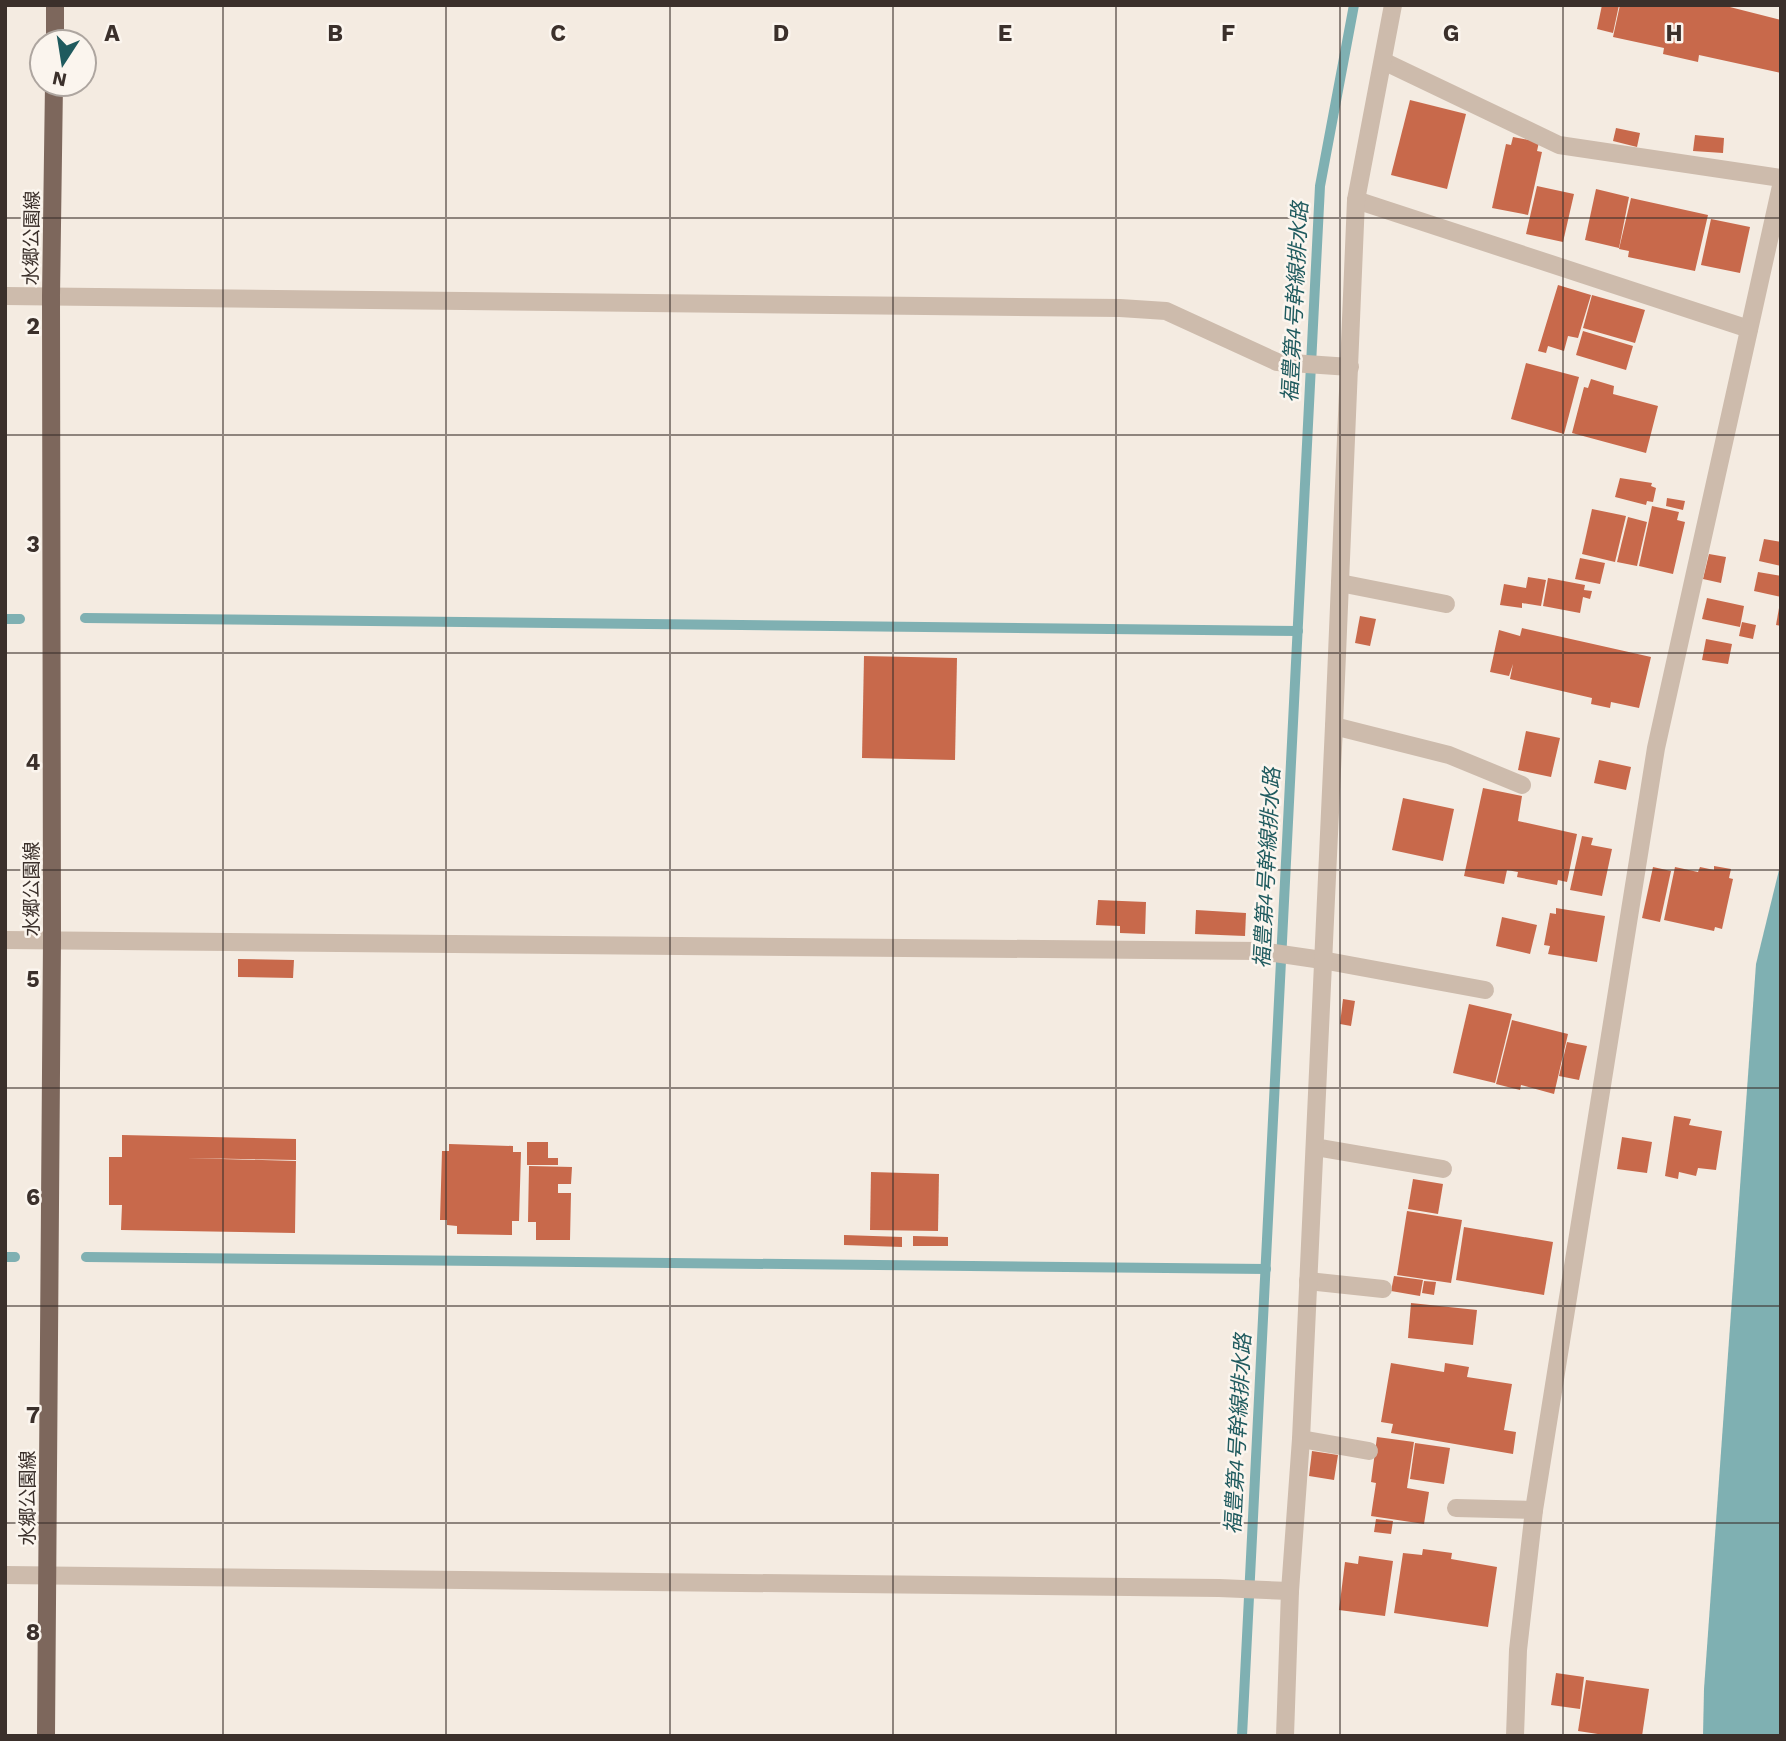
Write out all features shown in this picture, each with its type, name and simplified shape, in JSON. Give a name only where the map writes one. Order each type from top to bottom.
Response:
[{"type":"main road","points":[[55,5],[55,28]]},
{"type":"main road","name":"水郷公園線","points":[[46,1736],[52,940],[51,296],[54,98]]},
{"type":"street","points":[[1285,1736],[1282,1591],[1301,1439],[1340,583],[1342,366],[1356,200],[1393,5]]},
{"type":"street","points":[[1383,61],[1559,145],[1781,178]]},
{"type":"street","points":[[1515,1736],[1518,1650],[1534,1510],[1656,748],[1781,186]]},
{"type":"street","points":[[1356,200],[1749,329]]},
{"type":"street","points":[[5,296],[1166,311],[1277,362],[1342,366]]},
{"type":"street","points":[[1340,583],[1446,604]]},
{"type":"street","points":[[1334,726],[1449,755],[1522,785]]},
{"type":"street","points":[[5,940],[1260,951],[1485,989]]},
{"type":"street","points":[[1315,1147],[1443,1169]]},
{"type":"street","points":[[1308,1281],[1383,1289]]},
{"type":"street","points":[[1301,1439],[1369,1451]]},
{"type":"street","points":[[1456,1508],[1534,1510]]},
{"type":"street","points":[[5,1575],[1219,1588],[1282,1591]]},
{"type":"water","points":[[1781,862],[1781,1736],[1703,1736],[1704,1689],[1756,964]]},
{"type":"building","points":[[1602,5],[1619,5],[1613,33],[1597,29]]},
{"type":"building","points":[[1620,5],[1722,5],[1781,20],[1781,73],[1699,55],[1698,62],[1663,54],[1664,48],[1613,37]]},
{"type":"building","points":[[1410,100],[1466,114],[1447,189],[1391,175]]},
{"type":"building","points":[[1616,128],[1640,133],[1637,147],[1613,141]]},
{"type":"building","points":[[1695,135],[1724,138],[1723,153],[1693,151]]},
{"type":"building","points":[[1513,137],[1539,142],[1537,151],[1542,152],[1528,215],[1492,208],[1506,144],[1511,145]]},
{"type":"building","points":[[1537,186],[1574,194],[1563,242],[1526,234]]},
{"type":"building","points":[[1596,189],[1629,197],[1619,248],[1585,240]]},
{"type":"building","points":[[1631,198],[1708,215],[1695,271],[1628,257],[1629,251],[1619,249]]},
{"type":"building","points":[[1711,219],[1750,227],[1740,273],[1701,265]]},
{"type":"building","points":[[1558,285],[1591,295],[1578,338],[1568,336],[1564,351],[1548,346],[1546,353],[1538,351]]},
{"type":"building","points":[[1592,295],[1645,310],[1635,343],[1583,328]]},
{"type":"building","points":[[1583,331],[1633,346],[1626,370],[1576,355]]},
{"type":"building","points":[[1526,363],[1579,377],[1564,434],[1511,419]]},
{"type":"building","points":[[1591,379],[1614,386],[1613,394],[1658,406],[1646,453],[1572,433],[1584,387],[1588,388]]},
{"type":"building","points":[[1620,478],[1652,483],[1651,486],[1656,488],[1653,502],[1647,501],[1646,505],[1615,497]]},
{"type":"building","points":[[1667,498],[1685,501],[1683,510],[1666,506]]},
{"type":"building","points":[[1652,506],[1679,512],[1677,520],[1685,522],[1673,574],[1639,566]]},
{"type":"building","points":[[1592,509],[1626,516],[1615,562],[1582,554]]},
{"type":"building","points":[[1628,517],[1647,522],[1637,566],[1617,562]]},
{"type":"building","points":[[1764,539],[1781,542],[1781,566],[1759,561]]},
{"type":"building","points":[[1709,554],[1726,557],[1721,583],[1703,579]]},
{"type":"building","points":[[1580,558],[1605,563],[1600,584],[1575,579]]},
{"type":"building","points":[[1758,572],[1781,576],[1781,597],[1754,591]]},
{"type":"building","points":[[1528,577],[1546,580],[1541,606],[1522,603],[1522,608],[1500,605],[1504,584],[1526,588]]},
{"type":"building","points":[[1548,578],[1585,585],[1584,590],[1592,591],[1590,599],[1583,597],[1580,613],[1543,606]]},
{"type":"building","points":[[1707,598],[1744,606],[1740,627],[1702,619]]},
{"type":"building","points":[[1781,608],[1781,626],[1776,625]]},
{"type":"building","points":[[1360,616],[1376,619],[1370,646],[1355,643]]},
{"type":"building","points":[[1742,622],[1756,625],[1753,639],[1739,636]]},
{"type":"building","points":[[1522,628],[1651,657],[1639,708],[1611,702],[1610,708],[1591,704],[1592,698],[1510,679],[1513,664],[1509,676],[1490,672],[1499,630],[1520,636]]},
{"type":"building","points":[[1706,639],[1732,644],[1728,664],[1702,660]]},
{"type":"building","points":[[864,656],[957,658],[955,760],[862,758]]},
{"type":"building","points":[[1526,731],[1560,738],[1551,777],[1518,770]]},
{"type":"building","points":[[1599,760],[1631,767],[1626,790],[1594,783]]},
{"type":"building","points":[[1483,788],[1522,796],[1518,821],[1577,834],[1567,882],[1558,880],[1557,885],[1517,877],[1518,872],[1507,870],[1504,884],[1464,876]]},
{"type":"building","points":[[1403,798],[1454,809],[1443,861],[1392,850]]},
{"type":"building","points":[[1582,836],[1593,838],[1591,845],[1612,849],[1602,896],[1570,890]]},
{"type":"building","points":[[1714,866],[1731,869],[1729,878],[1733,879],[1722,929],[1715,927],[1714,931],[1664,920],[1675,867],[1698,872],[1700,867],[1714,870]]},
{"type":"building","points":[[1653,867],[1671,871],[1660,922],[1642,918]]},
{"type":"building","points":[[1098,900],[1146,902],[1145,934],[1120,933],[1120,926],[1096,925]]},
{"type":"building","points":[[1556,908],[1605,916],[1597,962],[1548,954],[1550,946],[1544,945],[1550,913],[1556,914]]},
{"type":"building","points":[[1196,910],[1246,913],[1245,936],[1195,934]]},
{"type":"building","points":[[1502,917],[1537,925],[1530,954],[1496,946]]},
{"type":"building","points":[[238,959],[294,960],[293,978],[238,977]]},
{"type":"building","points":[[1343,999],[1355,1001],[1351,1026],[1340,1024]]},
{"type":"building","points":[[1469,1004],[1512,1014],[1495,1083],[1453,1073]]},
{"type":"building","points":[[1512,1020],[1568,1034],[1554,1094],[1521,1085],[1520,1090],[1496,1084]]},
{"type":"building","points":[[1567,1042],[1587,1046],[1579,1080],[1559,1076]]},
{"type":"building","points":[[1674,1116],[1691,1119],[1689,1125],[1722,1131],[1716,1170],[1698,1168],[1696,1176],[1679,1172],[1678,1179],[1665,1176]]},
{"type":"building","points":[[122,1135],[296,1139],[296,1160],[186,1158],[296,1161],[295,1233],[121,1230],[122,1205],[109,1205],[109,1157],[122,1157]]},
{"type":"building","points":[[1622,1137],[1652,1142],[1647,1173],[1617,1169]]},
{"type":"building","points":[[527,1142],[548,1142],[548,1158],[558,1158],[558,1165],[527,1165]]},
{"type":"building","points":[[449,1144],[513,1146],[513,1152],[521,1152],[519,1221],[512,1221],[512,1235],[457,1234],[457,1226],[447,1225],[447,1220],[440,1220],[442,1151],[449,1151]]},
{"type":"building","points":[[529,1166],[572,1167],[571,1184],[558,1184],[558,1193],[571,1193],[570,1240],[536,1240],[536,1222],[528,1222]]},
{"type":"building","points":[[871,1172],[939,1174],[938,1231],[870,1230]]},
{"type":"building","points":[[1413,1179],[1443,1184],[1438,1214],[1408,1209]]},
{"type":"building","points":[[1407,1211],[1462,1220],[1451,1283],[1397,1275]]},
{"type":"building","points":[[1464,1227],[1553,1242],[1544,1295],[1456,1280]]},
{"type":"building","points":[[844,1235],[902,1237],[902,1247],[844,1245]]},
{"type":"building","points":[[913,1236],[948,1237],[948,1246],[913,1246]]},
{"type":"building","points":[[1394,1276],[1423,1280],[1420,1296],[1391,1291]]},
{"type":"building","points":[[1424,1281],[1436,1282],[1434,1295],[1422,1293]]},
{"type":"building","points":[[1411,1303],[1477,1310],[1473,1345],[1408,1338]]},
{"type":"building","points":[[1391,1363],[1444,1372],[1445,1363],[1469,1367],[1467,1377],[1512,1384],[1504,1430],[1516,1432],[1513,1454],[1391,1433],[1393,1424],[1381,1422]]},
{"type":"building","points":[[1377,1437],[1414,1442],[1407,1488],[1429,1492],[1424,1524],[1371,1516],[1376,1483],[1371,1482]]},
{"type":"building","points":[[1415,1443],[1450,1448],[1444,1484],[1410,1479]]},
{"type":"building","points":[[1312,1451],[1338,1455],[1334,1480],[1309,1476]]},
{"type":"building","points":[[1376,1519],[1393,1521],[1391,1534],[1374,1532]]},
{"type":"building","points":[[1423,1549],[1452,1553],[1451,1559],[1497,1567],[1488,1627],[1394,1613],[1403,1553],[1422,1555]]},
{"type":"building","points":[[1359,1556],[1393,1561],[1385,1616],[1339,1610],[1345,1562],[1358,1564]]},
{"type":"building","points":[[1556,1673],[1584,1677],[1580,1709],[1551,1705]]},
{"type":"building","points":[[1586,1680],[1649,1689],[1642,1736],[1611,1736],[1578,1731]]},
{"type":"waterway","name":"福豊第4号幹線排水路","points":[[1242,1736],[1320,186],[1354,5]]},
{"type":"waterway","points":[[85,618],[1298,631]]},
{"type":"waterway","points":[[5,619],[20,619]]},
{"type":"waterway","points":[[5,1257],[15,1257]]},
{"type":"waterway","points":[[86,1257],[1266,1269]]}]
